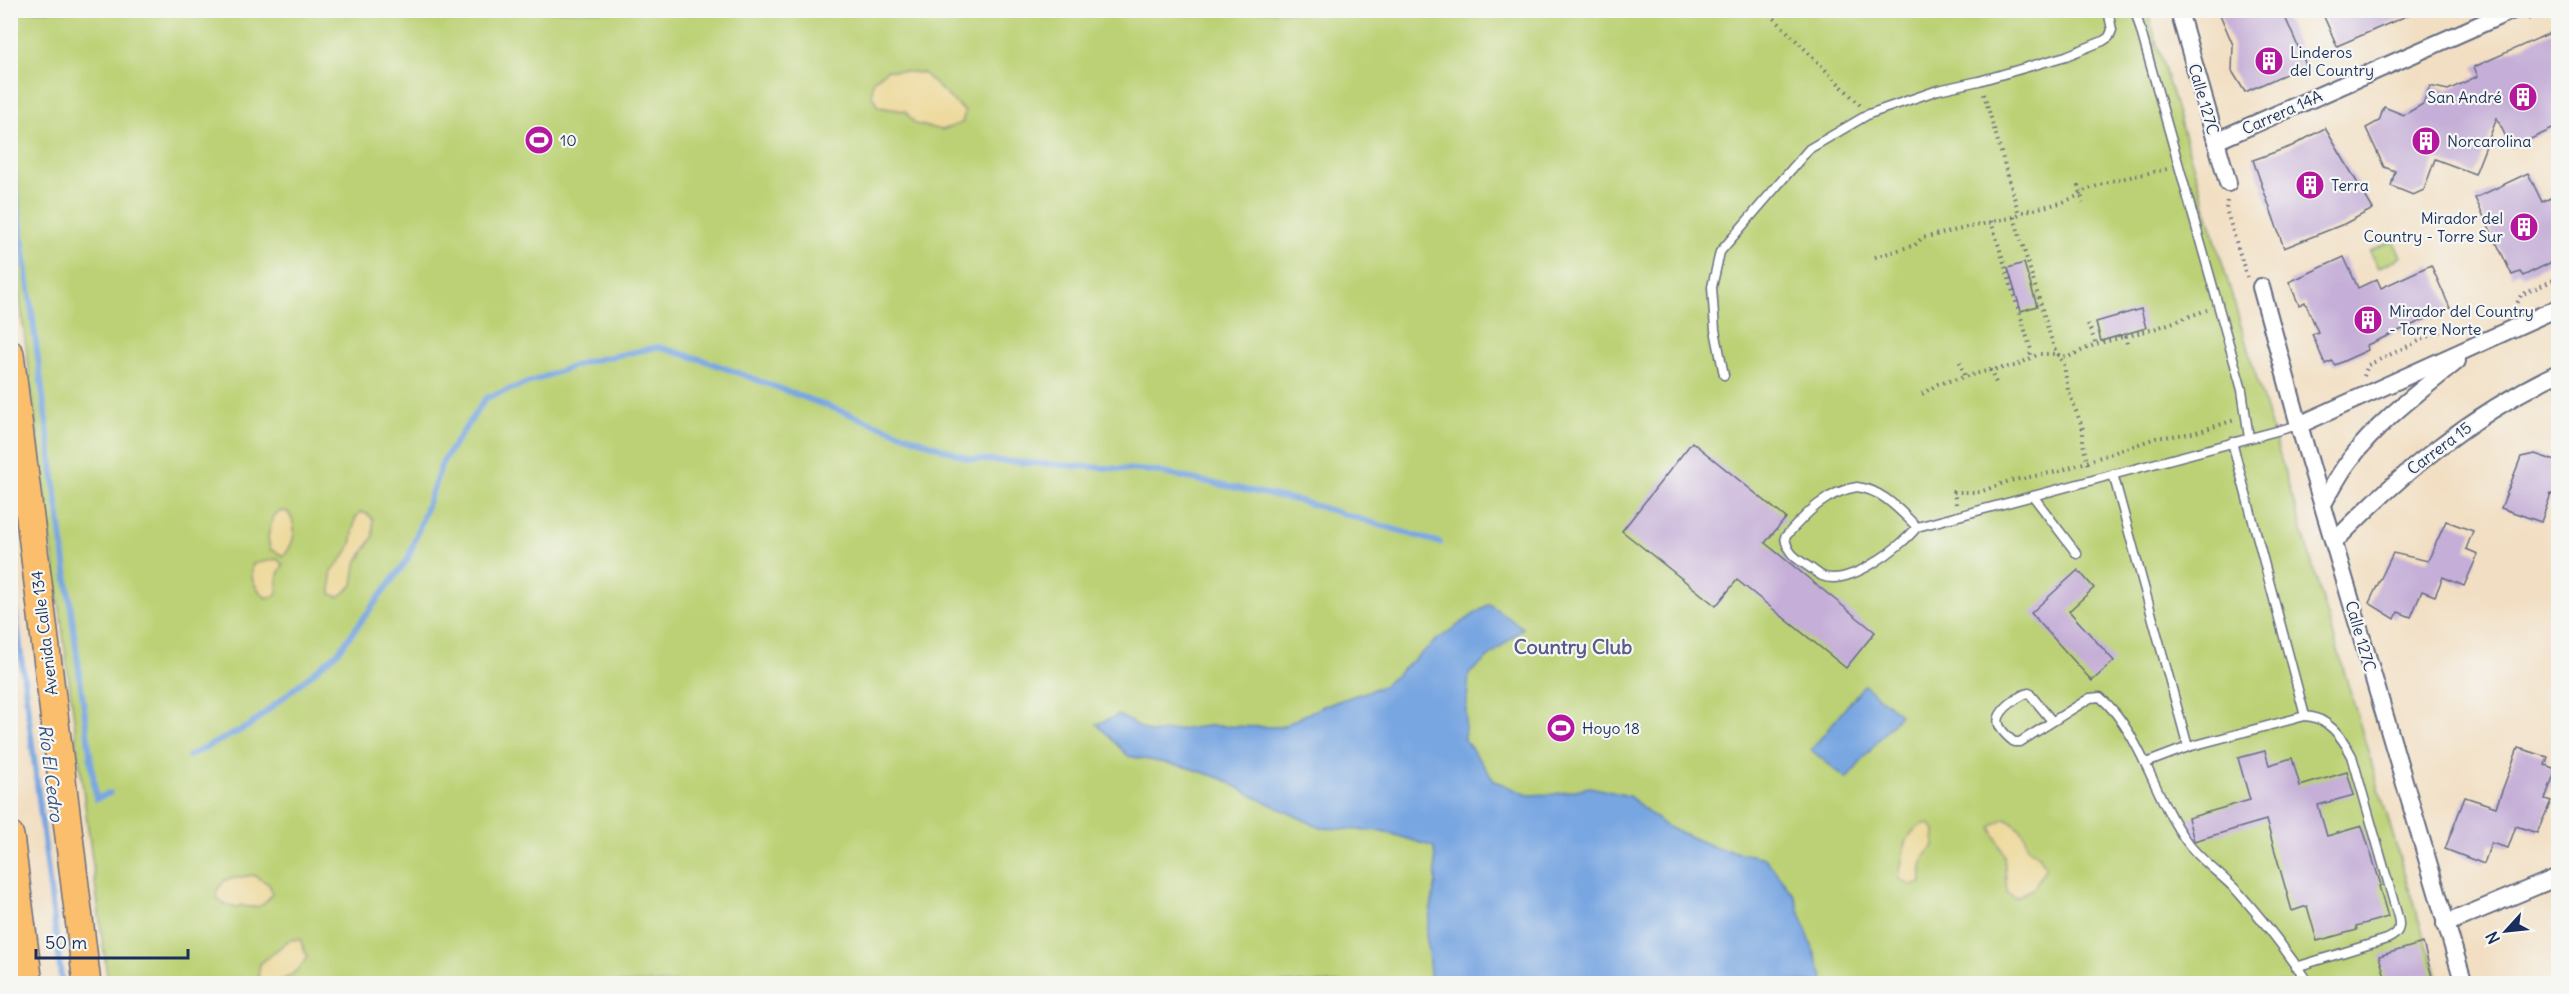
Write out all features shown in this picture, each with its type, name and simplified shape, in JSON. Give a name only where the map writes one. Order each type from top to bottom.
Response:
[{"type":"main road","name":"Avenida Calle 134","points":[[10,354],[87,984]]},
{"type":"main road","points":[[10,836],[29,984]]},
{"type":"street","name":"Calle 127C","points":[[2180,15],[2228,188]]},
{"type":"street","name":"Carrera 14A","points":[[2216,141],[2519,15]]},
{"type":"street","name":"Calle 127C","points":[[2256,285],[2464,984]]},
{"type":"street","points":[[2299,425],[2559,308]]},
{"type":"street","points":[[2323,504],[2349,462],[2391,415],[2474,347]]},
{"type":"street","name":"Carrera 15","points":[[2334,542],[2378,497],[2434,449],[2471,423],[2559,373]]},
{"type":"street","points":[[2445,924],[2559,877]]},
{"type":"lane","points":[[1724,375],[1715,330],[1712,287],[1720,252],[1809,149],[1869,114],[1938,90],[1979,81],[2066,56],[2103,41],[2109,37],[2112,30],[2108,10]]},
{"type":"lane","points":[[2135,10],[2242,390],[2249,438]]},
{"type":"lane","points":[[1917,527],[1885,496],[1870,488],[1845,489],[1809,510],[1785,537],[1786,547],[1792,555],[1822,576],[1843,577],[1893,552],[1917,527],[2299,425]]},
{"type":"lane","points":[[2232,442],[2305,716]]},
{"type":"lane","points":[[2113,474],[2188,747]]},
{"type":"lane","points":[[2033,496],[2078,554]]},
{"type":"lane","points":[[2052,721],[2029,693],[2022,694],[1999,712],[1997,717],[1998,722],[2014,742],[2020,742],[2090,698],[2100,697],[2110,705],[2146,763],[2152,782],[2186,841],[2239,894],[2309,984]]},
{"type":"lane","points":[[2146,763],[2188,747],[2305,716],[2318,718],[2341,737],[2352,756],[2400,924],[2396,935],[2296,967]]},
{"type":"path","points":[[1766,10],[1869,114]]},
{"type":"path","points":[[2519,15],[2546,10]]},
{"type":"path","points":[[1979,81],[2019,214]]},
{"type":"path","points":[[1875,257],[1915,245],[1922,238],[2014,217],[2045,205],[2061,203],[2111,181],[2138,177],[2179,166]]},
{"type":"path","points":[[2079,185],[2083,203]]},
{"type":"path","points":[[2228,188],[2226,209],[2246,274],[2256,285]]},
{"type":"path","points":[[2014,217],[2054,348],[2064,365],[2068,390],[2083,429],[2083,444],[2091,480]]},
{"type":"path","points":[[1991,221],[2031,351],[2030,358]]},
{"type":"path","points":[[2513,311],[2521,295],[2559,278]]},
{"type":"path","points":[[1922,394],[1938,384],[2015,366],[2039,354],[2068,357],[2096,344],[2219,307]]},
{"type":"path","points":[[2088,324],[2096,344]]},
{"type":"path","points":[[2362,382],[2368,365],[2451,326],[2468,332],[2477,327]]},
{"type":"path","points":[[2125,336],[2128,347]]},
{"type":"path","points":[[1960,362],[1965,378]]},
{"type":"path","points":[[1990,370],[1997,386]]},
{"type":"path","points":[[1958,516],[1954,492],[1980,492],[2008,481],[2060,471],[2087,463],[2156,438],[2193,433],[2247,416]]},
{"type":"green space","name":"Country Club","points":[[10,11],[2147,11],[2415,909],[2440,983],[108,983],[11,230]]},
{"type":"green space","points":[[2393,240],[2401,257],[2378,268],[2370,251]]},
{"type":"sand","points":[[887,70],[923,73],[965,112],[962,123],[942,130],[915,124],[905,111],[878,107],[872,95],[873,81]]},
{"type":"sand","points":[[281,511],[288,512],[294,529],[293,540],[284,556],[270,549],[268,537],[273,516]]},
{"type":"sand","points":[[360,512],[368,514],[373,520],[373,537],[356,564],[353,585],[339,597],[331,594],[331,573],[348,551],[355,519]]},
{"type":"sand","points":[[277,559],[283,565],[278,574],[277,595],[266,598],[254,583],[253,564]]},
{"type":"sand","points":[[2005,818],[2021,830],[2028,848],[2039,856],[2046,866],[2034,888],[2015,898],[2007,892],[2004,855],[1991,827]]},
{"type":"sand","points":[[1928,823],[1935,830],[1934,846],[1926,854],[1923,863],[1922,883],[1911,886],[1899,878],[1903,853],[1913,831]]},
{"type":"sand","points":[[253,875],[269,884],[272,893],[263,904],[255,907],[241,905],[236,908],[224,904],[217,898],[217,890],[225,880]]},
{"type":"sand","points":[[300,939],[307,957],[298,969],[279,981],[265,981],[258,978],[260,964],[289,940]]},
{"type":"water","points":[[1489,604],[1523,628],[1469,674],[1464,739],[1495,781],[1528,795],[1554,794],[1590,787],[1629,796],[1664,825],[1716,848],[1765,858],[1794,895],[1825,983],[1431,983],[1426,933],[1436,882],[1434,847],[1382,831],[1321,828],[1223,779],[1186,767],[1128,756],[1097,724],[1119,715],[1150,733],[1208,726],[1281,727],[1321,707],[1383,686],[1438,639]]},
{"type":"water","points":[[1864,685],[1900,714],[1847,779],[1811,750]]},
{"type":"building","points":[[2218,10],[2282,10],[2306,65],[2245,92],[2232,71],[2233,45]]},
{"type":"building","points":[[2321,10],[2420,10],[2337,46]]},
{"type":"building","points":[[2559,29],[2559,126],[2511,148],[2497,118],[2475,174],[2435,159],[2424,190],[2413,195],[2391,186],[2395,171],[2384,167],[2366,128],[2379,121],[2384,107],[2404,115],[2423,104],[2430,86],[2448,90],[2478,76],[2474,67]]},
{"type":"building","name":"Terra","points":[[2325,128],[2373,209],[2344,224],[2284,248],[2253,160],[2292,146]]},
{"type":"building","name":"Mirador del Country - Torre Sur","points":[[2528,173],[2542,202],[2559,194],[2559,250],[2554,261],[2523,276],[2520,272],[2512,275],[2475,198]]},
{"type":"building","name":"Mirador del Country - Torre Norte","points":[[2344,257],[2358,288],[2377,279],[2381,288],[2431,265],[2450,308],[2367,345],[2368,350],[2335,365],[2332,361],[2325,364],[2312,334],[2318,332],[2305,302],[2299,305],[2289,282]]},
{"type":"building","points":[[2024,263],[2037,306],[2021,311],[2008,268]]},
{"type":"building","points":[[2141,309],[2146,328],[2101,341],[2096,322]]},
{"type":"building","points":[[1692,442],[1786,518],[1765,543],[1875,632],[1846,668],[1737,580],[1716,606],[1622,531]]},
{"type":"building","points":[[2535,454],[2559,462],[2559,497],[2551,494],[2541,522],[2501,508],[2521,457]]},
{"type":"building","points":[[2446,521],[2473,531],[2466,549],[2478,554],[2464,586],[2443,577],[2435,596],[2422,591],[2411,617],[2398,612],[2395,619],[2369,603],[2393,553],[2428,561]]},
{"type":"building","points":[[2078,570],[2094,588],[2069,611],[2114,661],[2092,681],[2031,613]]},
{"type":"building","points":[[2518,748],[2548,757],[2545,765],[2556,769],[2545,799],[2551,801],[2537,833],[2516,826],[2508,848],[2491,843],[2484,864],[2445,849],[2465,797],[2496,807]]},
{"type":"building","points":[[2265,751],[2269,765],[2292,758],[2300,786],[2347,772],[2354,795],[2318,805],[2327,836],[2362,826],[2381,885],[2379,886],[2388,917],[2356,926],[2357,930],[2317,941],[2307,906],[2292,911],[2266,820],[2194,841],[2188,818],[2250,800],[2238,758]]},
{"type":"building","points":[[2423,943],[2434,984],[2387,984],[2379,956]]},
{"type":"waterway","points":[[10,145],[96,799],[110,793]]},
{"type":"waterway","points":[[189,756],[249,726],[338,652],[408,559],[443,461],[486,398],[585,362],[658,347],[703,360],[970,459],[1153,471],[1300,501],[1440,543]]},
{"type":"waterway","name":"Río El Cedro","points":[[10,567],[62,984]]},
{"type":"place","name":"Linderos del Country","points":[[2269,61]]},
{"type":"place","name":"San André","points":[[2523,97]]},
{"type":"place","name":"10","points":[[539,140]]},
{"type":"place","name":"Norcarolina","points":[[2426,141]]},
{"type":"place","name":"Terra","points":[[2310,185]]},
{"type":"place","name":"Mirador del Country - Torre Sur","points":[[2524,227]]},
{"type":"place","name":"Mirador del Country - Torre Norte","points":[[2368,320]]},
{"type":"place","name":"Hoyo 18","points":[[1561,728]]},
{"type":"district","name":"Country Club","points":[[1573,646]]}]
